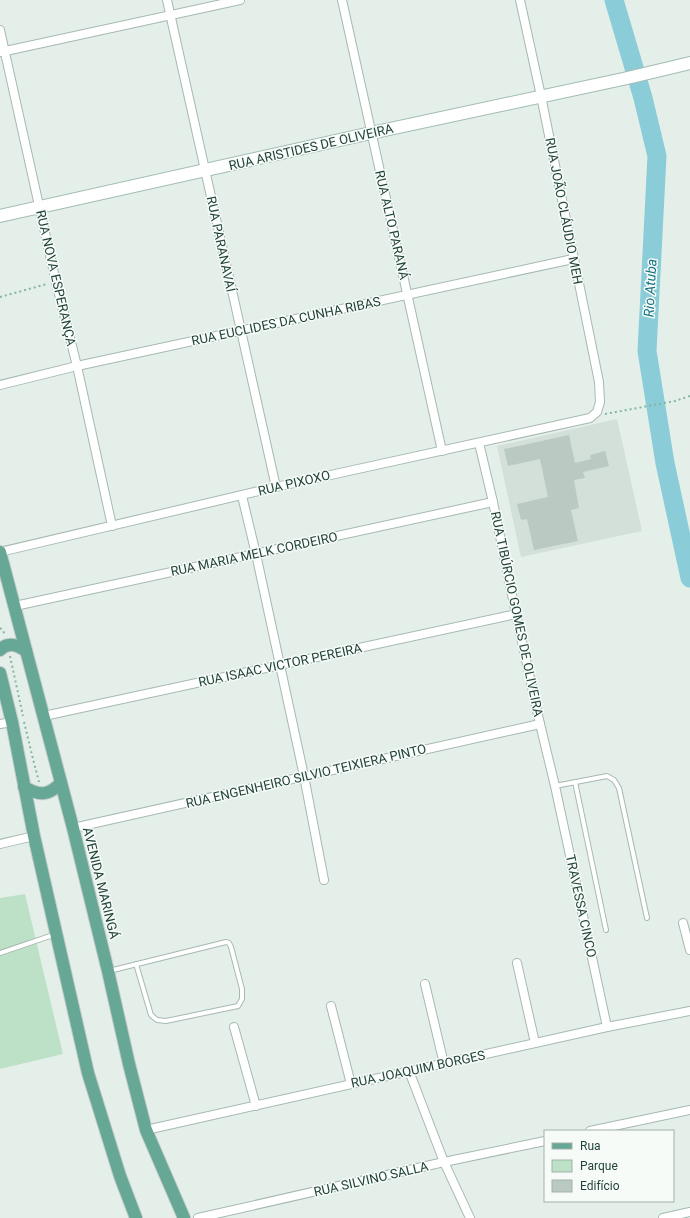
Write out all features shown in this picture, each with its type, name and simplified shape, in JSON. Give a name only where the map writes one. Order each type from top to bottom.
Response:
[{"type":"main road","name":"RUA ARISTIDES DE OLIVEIRA","points":[[0,216],[690,63]]},
{"type":"main road","name":"AVENIDA MARINGÁ","points":[[0,552],[73,828],[146,1130],[184,1218]]},
{"type":"main road","points":[[5,652],[2,647],[13,644],[26,651]]},
{"type":"main road","points":[[0,673],[6,723],[24,787],[88,1073],[120,1176],[136,1218]]},
{"type":"main road","points":[[24,787],[34,793],[40,794],[50,792],[61,783]]},
{"type":"street","name":"RUA PARANAVAÍ","points":[[168,0],[276,487]]},
{"type":"street","points":[[2,52],[240,0]]},
{"type":"street","name":"RUA ALTO PARANÁ","points":[[342,0],[442,451]]},
{"type":"street","name":"RUA JOÃO CLÁUDIO MEH","points":[[520,0],[599,382],[599,407],[597,412],[590,418]]},
{"type":"street","name":"RUA NOVA ESPERANÇA","points":[[0,30],[2,52],[77,366],[112,526]]},
{"type":"street","name":"RUA EUCLIDES DA CUNHA RIBAS","points":[[0,385],[77,366],[573,258]]},
{"type":"street","name":"RUA PIXOXO","points":[[0,552],[276,487],[590,418]]},
{"type":"street","name":"RUA TIBÚRCIO GOMES DE OLIVEIRA","points":[[479,442],[540,724],[555,786]]},
{"type":"street","points":[[242,496],[304,776],[324,880]]},
{"type":"street","name":"RUA MARIA MELK CORDEIRO","points":[[15,606],[493,502]]},
{"type":"street","name":"RUA ISAAC VICTOR PEREIRA","points":[[44,716],[516,614]]},
{"type":"street","name":"RUA ENGENHEIRO SILVIO TEIXIERA PINTO","points":[[73,828],[540,724]]},
{"type":"street","name":"TRAVESSA CINCO","points":[[555,786],[607,1027]]},
{"type":"street","points":[[0,844],[34,836]]},
{"type":"street","points":[[683,923],[690,950]]},
{"type":"street","points":[[517,963],[535,1043]]},
{"type":"street","points":[[425,984],[444,1064]]},
{"type":"street","points":[[331,1006],[351,1084]]},
{"type":"street","name":"RUA JOAQUIM BORGES","points":[[146,1130],[607,1027],[690,1010]]},
{"type":"street","points":[[234,1027],[256,1106]]},
{"type":"street","points":[[409,1071],[444,1162],[470,1218]]},
{"type":"street","points":[[595,1130],[690,1110]]},
{"type":"street","name":"RUA SILVINO SALLA","points":[[198,1218],[444,1162],[544,1141]]},
{"type":"street","points":[[663,1218],[690,1212]]},
{"type":"lane","points":[[555,786],[607,776],[614,780],[619,788],[647,918]]},
{"type":"lane","points":[[575,782],[606,930]]},
{"type":"lane","points":[[0,953],[56,934]]},
{"type":"lane","points":[[108,971],[136,964],[226,942],[229,943],[231,947],[242,989],[242,1000],[238,1006],[166,1021],[157,1020],[151,1015],[136,964]]},
{"type":"path","points":[[0,297],[56,282]]},
{"type":"path","points":[[619,412],[675,401],[690,396]]},
{"type":"path","points":[[5,652],[41,788]]},
{"type":"shaded area","points":[[617,419],[642,531],[521,557],[497,446]]},
{"type":"green space","points":[[25,894],[63,1054],[0,1069],[0,898]]},
{"type":"building","points":[[569,435],[575,463],[591,459],[590,455],[605,451],[609,466],[583,472],[585,478],[574,480],[579,508],[571,510],[578,541],[534,550],[527,519],[521,520],[517,504],[548,497],[540,459],[508,466],[504,449]]},
{"type":"waterway","name":"Rio Atuba","points":[[614,0],[643,98],[657,156],[647,351],[665,463],[690,578]]}]
